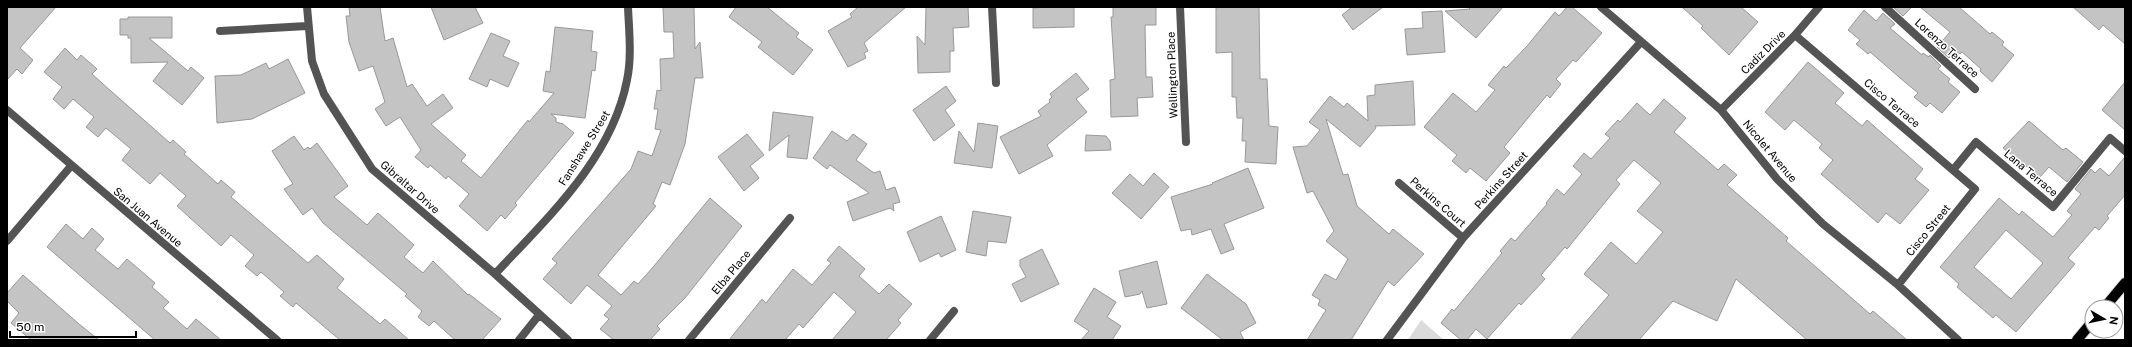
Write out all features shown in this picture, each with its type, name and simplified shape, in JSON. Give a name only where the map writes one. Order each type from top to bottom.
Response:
[{"type":"main road","points":[[2111,299],[2125,283]]},
{"type":"main road","points":[[2076,340],[2084,331]]},
{"type":"street","name":"Gibraltar Drive","points":[[306,7],[312,61],[324,94],[372,169],[495,274],[568,340]]},
{"type":"street","name":"Fanshawe Street","points":[[495,274],[575,188],[616,121],[628,79],[630,36],[628,7]]},
{"type":"street","points":[[992,7],[996,83]]},
{"type":"street","name":"Wellington Place","points":[[1180,7],[1186,142]]},
{"type":"street","name":"Nicolet Avenue","points":[[1601,7],[1721,110],[1777,179],[1823,224],[1898,285],[1958,340]]},
{"type":"street","name":"Cadiz Drive","points":[[1721,110],[1795,35],[1819,7]]},
{"type":"street","name":"Lorenzo Terrace","points":[[1886,7],[1975,89]]},
{"type":"street","points":[[220,31],[307,26]]},
{"type":"street","name":"Cisco Terrace","points":[[1795,35],[1975,189]]},
{"type":"street","name":"Perkins Street","points":[[1387,340],[1463,238],[1641,42]]},
{"type":"street","name":"San Juan Avenue","points":[[7,110],[277,340]]},
{"type":"street","name":"Lana Terrace","points":[[1953,170],[1976,142],[2053,207],[2110,138],[2125,151]]},
{"type":"street","points":[[7,241],[71,166]]},
{"type":"street","name":"Perkins Court","points":[[1399,183],[1463,238]]},
{"type":"street","name":"Cisco Street","points":[[1898,285],[1975,189]]},
{"type":"street","name":"Elba Place","points":[[689,340],[790,218]]},
{"type":"street","points":[[930,340],[954,311]]},
{"type":"street","points":[[519,340],[539,315]]},
{"type":"shaded area","points":[[1421,320],[1444,340],[1408,340]]},
{"type":"building","points":[[7,7],[56,7],[20,48],[33,60],[22,74],[17,69],[7,80]]},
{"type":"building","points":[[349,7],[380,7],[385,41],[393,38],[407,87],[412,84],[427,106],[443,94],[453,108],[431,124],[466,155],[461,161],[481,178],[528,120],[529,122],[554,93],[543,91],[546,71],[550,72],[555,27],[593,31],[591,51],[597,52],[595,71],[592,70],[585,118],[551,114],[556,118],[556,122],[563,124],[574,133],[515,203],[517,205],[505,219],[501,215],[487,231],[459,206],[469,194],[448,176],[446,179],[430,165],[428,168],[415,157],[421,150],[400,117],[386,126],[375,109],[385,102],[373,66],[359,71],[349,42],[346,16],[350,16]]},
{"type":"building","points":[[431,7],[475,7],[483,23],[444,40]]},
{"type":"building","points":[[663,7],[694,7],[695,49],[700,42],[703,78],[695,78],[685,144],[670,185],[662,182],[653,204],[656,206],[598,275],[621,295],[634,281],[638,284],[710,198],[742,226],[685,298],[657,326],[660,329],[650,340],[614,340],[600,329],[609,319],[604,315],[612,306],[587,285],[571,304],[543,279],[557,263],[552,259],[631,169],[638,151],[652,156],[661,130],[655,129],[658,109],[654,109],[657,90],[661,91],[660,59],[674,58],[673,32],[664,32]]},
{"type":"building","points":[[736,7],[767,7],[799,33],[796,37],[813,50],[793,75],[758,47],[762,42],[729,17]]},
{"type":"building","points":[[858,7],[906,7],[864,43],[868,51],[864,53],[866,58],[848,67],[828,31],[852,17],[850,14]]},
{"type":"building","points":[[926,7],[968,7],[969,27],[953,28],[954,51],[950,51],[950,72],[918,73],[917,36],[925,45]]},
{"type":"building","points":[[1074,7],[1074,27],[1033,28],[1033,8]]},
{"type":"building","points":[[1113,7],[1156,7],[1156,25],[1145,25],[1146,77],[1152,77],[1153,97],[1137,98],[1138,116],[1111,117],[1110,80],[1115,79],[1111,17],[1113,17]]},
{"type":"building","points":[[1259,7],[1260,79],[1267,79],[1269,126],[1278,127],[1276,164],[1245,162],[1246,141],[1242,141],[1243,118],[1237,118],[1236,97],[1232,97],[1232,52],[1216,53],[1216,8]]},
{"type":"building","points":[[1352,7],[1383,7],[1353,30],[1342,15]]},
{"type":"building","points":[[1468,7],[1503,7],[1476,38],[1445,11],[1470,9]]},
{"type":"building","points":[[1567,7],[1572,7],[1602,33],[1576,62],[1573,60],[1556,79],[1561,84],[1550,98],[1547,95],[1504,147],[1510,153],[1486,181],[1470,168],[1466,173],[1452,161],[1457,155],[1424,127],[1453,93],[1476,112],[1495,90],[1488,85],[1504,66],[1506,68],[1527,46],[1555,12],[1559,16]]},
{"type":"building","points":[[1682,7],[1741,7],[1758,22],[1729,55],[1701,28],[1703,26]]},
{"type":"building","points":[[1893,7],[1912,7],[1903,16]]},
{"type":"building","points":[[1920,7],[1959,7],[1990,34],[1992,32],[2004,42],[2002,45],[2014,55],[1992,82],[1980,71],[1981,69],[1962,52],[1960,54],[1955,50],[1949,58],[1937,47],[1950,32]]},
{"type":"building","points":[[2073,7],[2125,7],[2125,44],[2103,25],[2099,30]]},
{"type":"building","points":[[1864,10],[1876,21],[1883,13],[1895,24],[1890,28],[1922,55],[1923,53],[1929,57],[1930,55],[1941,66],[1938,69],[1950,79],[1948,82],[1960,92],[1942,113],[1930,103],[1926,107],[1914,97],[1918,93],[1870,52],[1868,54],[1856,44],[1860,40],[1848,30]]},
{"type":"building","points":[[1442,11],[1445,52],[1407,55],[1405,29],[1423,28],[1422,12]]},
{"type":"building","points":[[128,17],[172,17],[172,38],[149,38],[188,71],[191,67],[204,78],[182,105],[153,81],[168,62],[131,63],[131,38],[128,38],[128,35],[120,35],[120,19],[128,19]]},
{"type":"building","points":[[491,33],[510,41],[503,56],[519,63],[508,87],[490,79],[487,87],[469,79]]},
{"type":"building","points":[[65,48],[77,60],[81,55],[97,69],[92,74],[170,143],[173,140],[186,152],[184,154],[218,184],[221,180],[235,192],[231,197],[308,263],[317,255],[344,279],[337,288],[380,324],[385,319],[409,340],[340,340],[296,303],[293,307],[280,296],[284,292],[261,272],[257,276],[245,266],[254,255],[231,235],[221,246],[177,206],[186,196],[160,173],[150,184],[122,160],[131,149],[106,128],[98,137],[86,127],[94,117],[73,99],[64,109],[53,99],[62,87],[44,72]]},
{"type":"building","points":[[288,59],[305,93],[252,119],[217,123],[215,76],[241,75],[266,63],[269,69]]},
{"type":"building","points":[[1808,62],[1844,93],[1835,103],[1862,126],[1867,120],[1923,169],[1915,179],[1929,190],[1900,224],[1886,213],[1878,223],[1821,174],[1833,160],[1819,148],[1822,144],[1794,120],[1785,130],[1765,112]]},
{"type":"building","points":[[1076,73],[1089,89],[1076,99],[1087,112],[1047,145],[1053,156],[1019,174],[1000,137],[1041,116],[1038,111],[1050,102],[1049,100],[1052,97],[1050,94]]},
{"type":"building","points":[[1413,81],[1415,125],[1375,126],[1376,128],[1360,147],[1326,119],[1343,175],[1348,174],[1357,206],[1389,234],[1393,229],[1424,254],[1394,286],[1388,281],[1351,340],[1307,340],[1326,310],[1318,305],[1320,300],[1312,295],[1325,274],[1336,280],[1348,259],[1326,241],[1334,231],[1313,191],[1307,193],[1293,147],[1307,146],[1320,130],[1309,122],[1330,96],[1344,107],[1347,103],[1368,121],[1367,96],[1375,95],[1375,85]]},
{"type":"building","points":[[2125,82],[2125,130],[2102,110]]},
{"type":"building","points":[[946,86],[956,101],[945,110],[955,125],[934,141],[913,110]]},
{"type":"building","points":[[1664,99],[1686,118],[1674,132],[1718,170],[1724,164],[1737,175],[1727,185],[1788,238],[1786,241],[1870,314],[1873,311],[1907,340],[1807,340],[1736,279],[1717,321],[1673,301],[1639,340],[1570,340],[1609,295],[1584,274],[1611,242],[1636,264],[1663,232],[1637,211],[1661,183],[1634,160],[1616,180],[1620,184],[1567,249],[1565,247],[1541,275],[1545,279],[1521,305],[1519,303],[1487,339],[1476,329],[1467,340],[1461,340],[1441,323],[1452,309],[1454,311],[1502,253],[1500,251],[1511,238],[1515,241],[1547,204],[1546,203],[1557,189],[1564,195],[1582,174],[1573,166],[1584,153],[1591,159],[1610,138],[1605,134],[1618,120],[1620,122],[1637,103],[1650,115]]},
{"type":"building","points":[[773,112],[813,117],[807,159],[787,157],[789,135],[769,151]]},
{"type":"building","points":[[2029,121],[2063,150],[2066,148],[2083,162],[2067,182],[2049,167],[2040,177],[2003,148]]},
{"type":"building","points":[[978,123],[998,126],[992,168],[954,163],[959,131],[974,152]]},
{"type":"building","points":[[832,131],[847,141],[853,134],[867,144],[856,160],[874,173],[880,171],[886,190],[895,187],[900,202],[893,204],[894,211],[890,208],[853,221],[847,202],[869,193],[830,165],[827,169],[813,158]]},
{"type":"building","points":[[747,134],[764,155],[750,166],[759,178],[744,191],[718,157]]},
{"type":"building","points":[[1086,135],[1106,136],[1110,141],[1111,150],[1085,151]]},
{"type":"building","points":[[294,136],[304,150],[308,147],[310,149],[317,143],[348,186],[334,197],[367,225],[378,213],[414,245],[404,257],[423,273],[433,261],[468,295],[469,294],[501,319],[482,340],[455,340],[434,321],[429,326],[418,317],[422,311],[405,296],[407,294],[323,223],[312,208],[303,215],[284,189],[293,184],[272,151]]},
{"type":"building","points":[[2125,157],[2125,195],[2107,216],[2109,218],[2099,230],[2095,227],[2068,258],[2075,264],[2016,332],[1996,315],[1993,318],[1957,287],[1959,284],[1940,267],[1999,198],[2019,215],[2022,211],[2053,237],[2072,215],[2067,211],[2081,194],[2075,189],[2091,169],[2095,173],[2100,168],[2109,176]],"holes":[[[2006,230],[2043,263],[2011,299],[1974,267]]]},
{"type":"building","points":[[1248,168],[1264,208],[1224,224],[1234,249],[1221,254],[1211,229],[1192,235],[1191,229],[1181,231],[1171,197],[1213,184],[1212,183]]},
{"type":"building","points":[[1154,173],[1169,187],[1141,219],[1112,193],[1130,174],[1143,186]]},
{"type":"building","points":[[973,211],[1011,217],[1006,243],[988,241],[986,256],[966,252]]},
{"type":"building","points":[[941,216],[956,250],[941,257],[939,253],[920,262],[907,232]]},
{"type":"building","points":[[66,224],[83,239],[92,228],[104,239],[95,250],[118,269],[127,259],[155,283],[152,287],[169,302],[163,308],[187,329],[196,319],[221,340],[155,340],[47,247]]},
{"type":"building","points":[[839,246],[865,269],[859,276],[879,294],[889,284],[912,304],[898,320],[901,323],[886,340],[832,340],[856,312],[834,292],[803,328],[799,324],[785,340],[729,340],[762,299],[766,303],[793,269],[812,285],[831,263],[827,260]]},
{"type":"building","points":[[1042,249],[1059,284],[1021,302],[1012,284],[1026,277],[1020,266],[1020,260]]},
{"type":"building","points":[[1157,261],[1167,304],[1147,308],[1142,291],[1140,294],[1125,297],[1119,271]]},
{"type":"building","points":[[1207,274],[1246,304],[1256,323],[1240,332],[1244,340],[1223,340],[1181,308]]},
{"type":"building","points":[[23,275],[99,340],[31,340],[11,323],[19,313],[7,301],[7,293]]},
{"type":"building","points":[[1094,288],[1116,302],[1107,317],[1121,326],[1112,340],[1081,340],[1089,331],[1074,321]]}]
